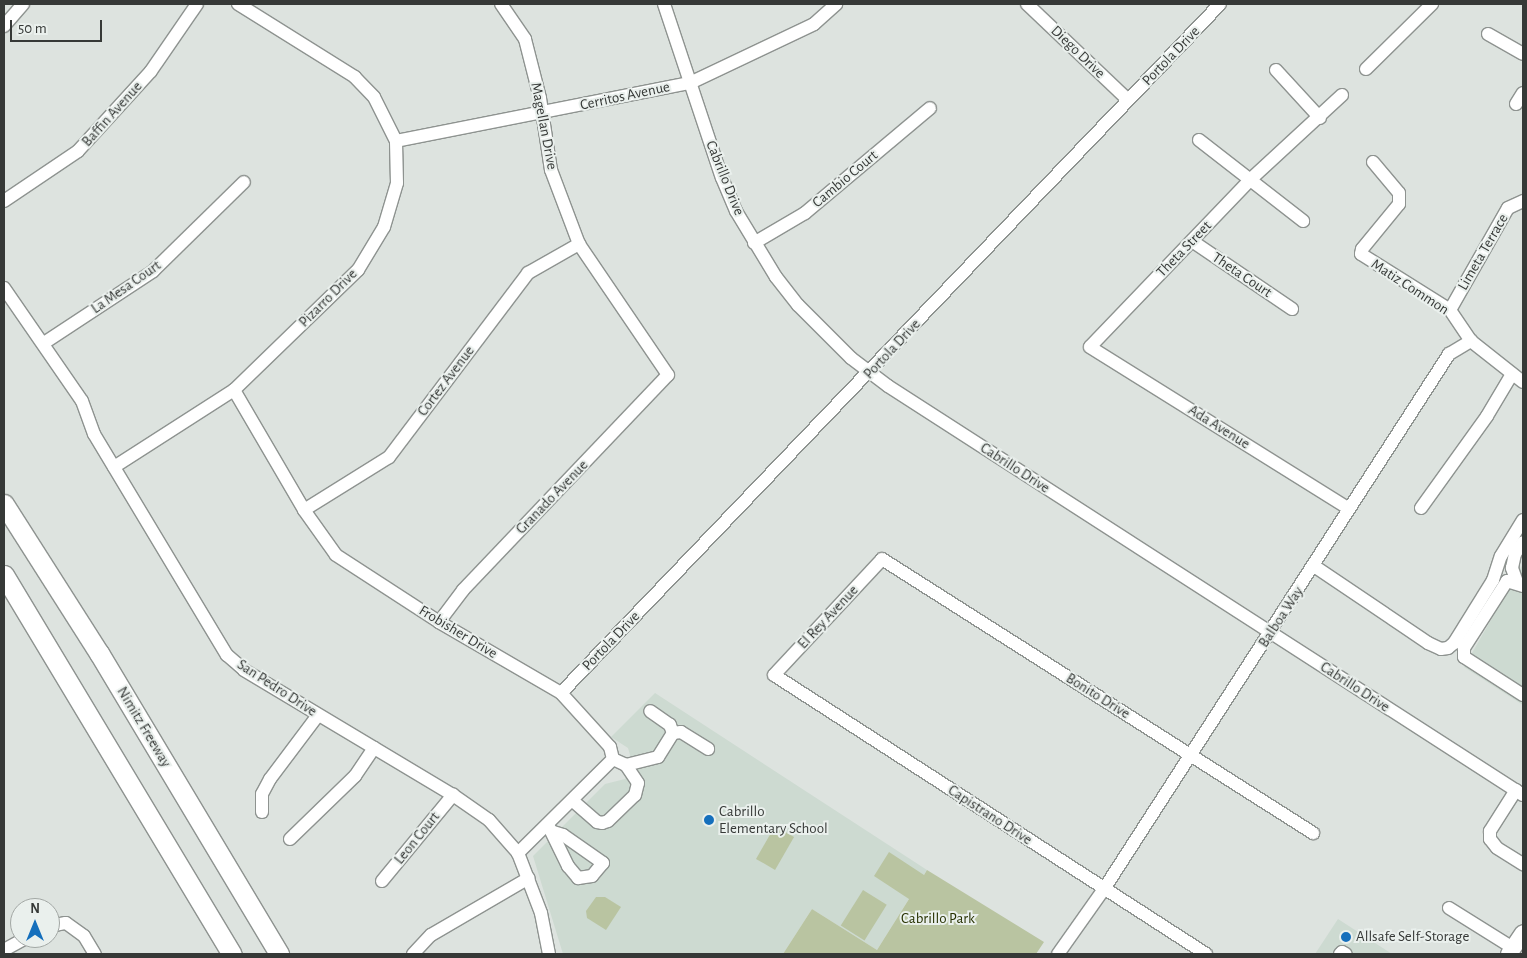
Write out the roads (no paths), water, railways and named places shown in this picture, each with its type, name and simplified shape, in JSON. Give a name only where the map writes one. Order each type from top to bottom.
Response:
[{"type":"highway","name":"Nimitz Freeway","points":[[4,504],[104,660],[279,954]]},
{"type":"highway","points":[[4,575],[232,954]]},
{"type":"main road","points":[[1511,951],[1523,933]]},
{"type":"street","points":[[4,26],[23,4]]},
{"type":"street","name":"Baffin Avenue","points":[[4,202],[78,151],[151,71],[198,4]]},
{"type":"street","name":"Pizarro Drive","points":[[114,467],[234,390],[358,270],[384,228],[397,183],[396,141],[374,97],[354,77],[238,4]]},
{"type":"street","name":"Magellan Drive","points":[[501,4],[525,39],[542,114],[551,170],[579,244],[668,375]]},
{"type":"street","name":"Cabrillo Drive","points":[[664,4],[722,178],[754,243],[798,305],[870,373],[1519,792]]},
{"type":"street","name":"Cerritos Avenue","points":[[396,141],[542,114],[690,83],[814,24],[836,4]]},
{"type":"street","name":"Diego Drive","points":[[1027,4],[1128,100]]},
{"type":"street","name":"Portola Drive","points":[[561,693],[870,373],[1220,4]]},
{"type":"street","points":[[1366,69],[1424,6]]},
{"type":"street","points":[[1488,34],[1523,54]]},
{"type":"street","points":[[1276,70],[1320,118]]},
{"type":"street","name":"Theta Street","points":[[1090,347],[1278,152],[1320,118],[1342,96]]},
{"type":"street","name":"Cambio Court","points":[[754,243],[805,213],[930,108]]},
{"type":"street","points":[[1199,140],[1303,221]]},
{"type":"street","name":"Matiz Common","points":[[1373,162],[1399,193],[1399,204],[1362,249],[1361,254],[1450,310],[1471,341]]},
{"type":"street","name":"La Mesa Court","points":[[44,343],[153,271],[244,182]]},
{"type":"street","name":"Limeta Terrace","points":[[1450,310],[1508,208],[1523,201]]},
{"type":"street","name":"Theta Court","points":[[1192,241],[1292,309]]},
{"type":"street","name":"Cortez Avenue","points":[[304,510],[389,457],[528,273],[579,244]]},
{"type":"street","name":"San Pedro Drive","points":[[4,288],[44,343],[82,401],[94,434],[227,655],[244,670],[453,795],[489,820],[518,853],[541,913],[549,954]]},
{"type":"street","points":[[1471,341],[1523,382]]},
{"type":"street","name":"Balboa Way","points":[[1058,954],[1104,889],[1449,354],[1471,341]]},
{"type":"street","name":"Ada Avenue","points":[[1090,347],[1348,508]]},
{"type":"street","points":[[1421,508],[1487,416],[1512,374]]},
{"type":"street","name":"Granado Avenue","points":[[439,622],[463,590],[668,375]]},
{"type":"street","name":"Frobisher Drive","points":[[234,390],[304,510],[336,554],[439,622],[561,693],[610,746],[614,759]]},
{"type":"street","points":[[1314,566],[1428,644],[1448,648],[1454,643],[1493,580],[1501,556],[1523,520]]},
{"type":"street","points":[[1520,584],[1512,568],[1515,554],[1523,542]]},
{"type":"street","name":"El Rey Avenue","points":[[774,675],[882,559]]},
{"type":"street","name":"Bonito Drive","points":[[882,559],[1313,833]]},
{"type":"street","points":[[1520,584],[1507,581],[1464,648],[1464,657],[1523,695]]},
{"type":"street","name":"Capistrano Drive","points":[[774,675],[1206,954]]},
{"type":"street","points":[[650,711],[670,725],[673,733]]},
{"type":"street","points":[[262,812],[262,794],[270,779],[318,715]]},
{"type":"street","points":[[673,733],[681,732],[708,749]]},
{"type":"street","points":[[626,765],[658,757],[673,733]]},
{"type":"street","points":[[290,839],[355,776],[374,748]]},
{"type":"street","points":[[518,853],[551,828],[573,800],[614,759],[626,765],[638,784],[635,795],[608,822],[597,822],[573,800]]},
{"type":"street","points":[[1519,792],[1490,831],[1490,839],[1497,848],[1523,864]]},
{"type":"street","name":"Leon Court","points":[[382,881],[453,795]]},
{"type":"street","points":[[413,954],[431,935],[529,878]]},
{"type":"street","points":[[1449,908],[1511,951]]},
{"type":"street","points":[[60,924],[66,923],[84,936],[95,954]]},
{"type":"street","points":[[1340,954],[1342,952],[1346,954]]},
{"type":"place","name":"Cabrillo Elementary School","points":[[709,820]]},
{"type":"place","name":"Allsafe Self-Storage","points":[[1346,937]]},
{"type":"park label","name":"Cabrillo Park","points":[[938,919]]}]
